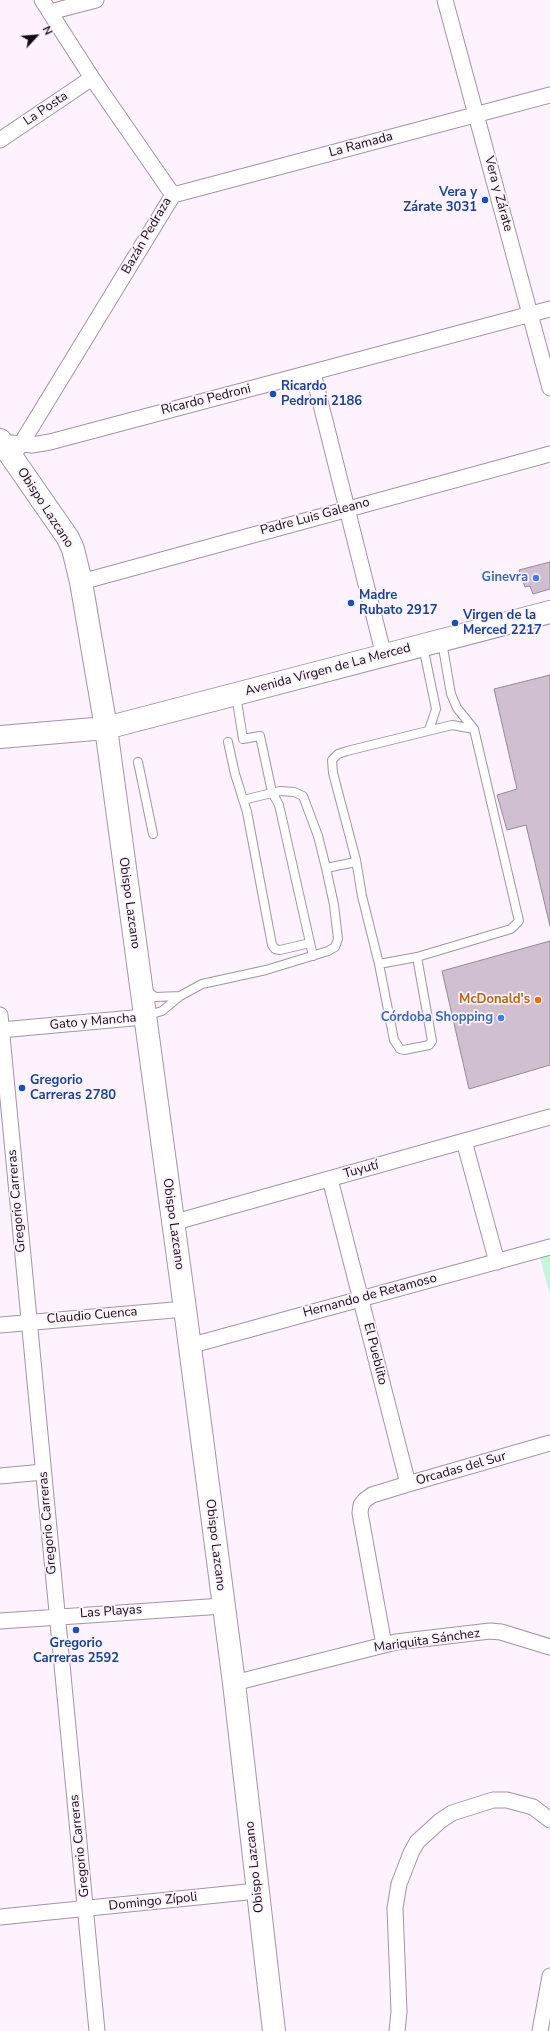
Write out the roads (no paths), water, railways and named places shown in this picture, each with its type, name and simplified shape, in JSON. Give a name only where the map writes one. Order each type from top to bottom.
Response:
[{"type":"main road","name":"Obispo Lazcano","points":[[7,445],[68,538],[73,549],[81,582],[106,728],[234,1683],[274,2031]]},
{"type":"main road","name":"Avenida Virgen de La Merced","points":[[106,728],[550,612]]},
{"type":"main road","points":[[0,737],[106,728]]},
{"type":"street","points":[[46,6],[96,0]]},
{"type":"street","name":"Vera y Zárate","points":[[445,0],[550,388]]},
{"type":"street","name":"Bazán Pedraza","points":[[7,445],[173,196],[92,78],[46,6]]},
{"type":"street","name":"La Posta","points":[[0,140],[92,78]]},
{"type":"street","name":"La Ramada","points":[[173,196],[550,95]]},
{"type":"street","name":"Ricardo Pedroni","points":[[7,445],[32,445],[50,442],[550,309]]},
{"type":"street","points":[[313,373],[384,656]]},
{"type":"street","name":"Padre Luis Galeano","points":[[81,582],[550,454]]},
{"type":"street","name":"Gregorio Carreras","points":[[0,1015],[7,1179],[28,1322],[98,2031]]},
{"type":"street","name":"Gato y Mancha","points":[[1,1030],[144,1017]]},
{"type":"street","name":"Tuyutí","points":[[172,1222],[550,1117]]},
{"type":"street","points":[[464,1141],[497,1262]]},
{"type":"street","name":"El Pueblito","points":[[330,1179],[408,1484]]},
{"type":"street","name":"Hernando de Retamoso","points":[[189,1346],[550,1247]]},
{"type":"street","name":"Claudio Cuenca","points":[[0,1324],[185,1309]]},
{"type":"street","name":"Orcadas del Sur","points":[[384,1645],[360,1513],[361,1505],[372,1495],[550,1443]]},
{"type":"street","points":[[0,1476],[43,1472]]},
{"type":"street","name":"Las Playas","points":[[0,1621],[223,1606]]},
{"type":"street","name":"Mariquita Sánchez","points":[[234,1683],[384,1645],[490,1631],[502,1632],[550,1647]]},
{"type":"street","points":[[397,2031],[399,2012],[395,1908],[399,1884],[417,1842],[440,1821],[452,1813],[492,1800],[507,1800],[532,1807],[550,1820]]},
{"type":"street","name":"Domingo Zípoli","points":[[0,1917],[257,1891]]},
{"type":"street","points":[[540,2031],[550,1976]]},
{"type":"lane","points":[[379,964],[417,957],[511,929],[519,921],[474,729],[457,708],[432,643]]},
{"type":"lane","points":[[429,730],[436,709],[432,643]]},
{"type":"lane","points":[[236,695],[243,739],[260,736],[272,792],[279,805],[313,956]]},
{"type":"lane","points":[[417,957],[432,1041],[428,1045],[404,1050],[400,1048],[394,1040],[379,964],[362,896],[356,862],[332,773],[332,760],[338,754],[347,751],[429,730],[452,725],[474,729]]},
{"type":"lane","points":[[228,742],[243,800],[272,945],[275,949],[280,950],[310,943]]},
{"type":"lane","points":[[138,762],[153,834]]},
{"type":"lane","name":"Gato y Mancha","points":[[144,1017],[162,1011],[180,996],[202,984],[266,970],[328,951],[335,947],[338,939],[334,905],[318,836],[303,796],[300,793],[289,791],[272,792]]},
{"type":"lane","points":[[243,800],[272,792]]},
{"type":"lane","points":[[326,868],[356,862]]},
{"type":"lane","name":"Gato y Mancha","points":[[140,986],[155,997],[180,996]]},
{"type":"place","name":"Vera y Zárate 3031","points":[[485,200]]},
{"type":"place","name":"Ricardo Pedroni 2186","points":[[273,394]]},
{"type":"place","name":"Ginevra","points":[[536,578]]},
{"type":"place","name":"Madre Rubato 2917","points":[[351,603]]},
{"type":"place","name":"Virgen de la Merced 2217","points":[[455,623]]},
{"type":"place","name":"McDonald's","points":[[538,1000]]},
{"type":"place","name":"Córdoba Shopping","points":[[501,1018]]},
{"type":"place","name":"Gregorio Carreras 2780","points":[[22,1088]]},
{"type":"place","name":"Gregorio Carreras 2592","points":[[76,1630]]}]
